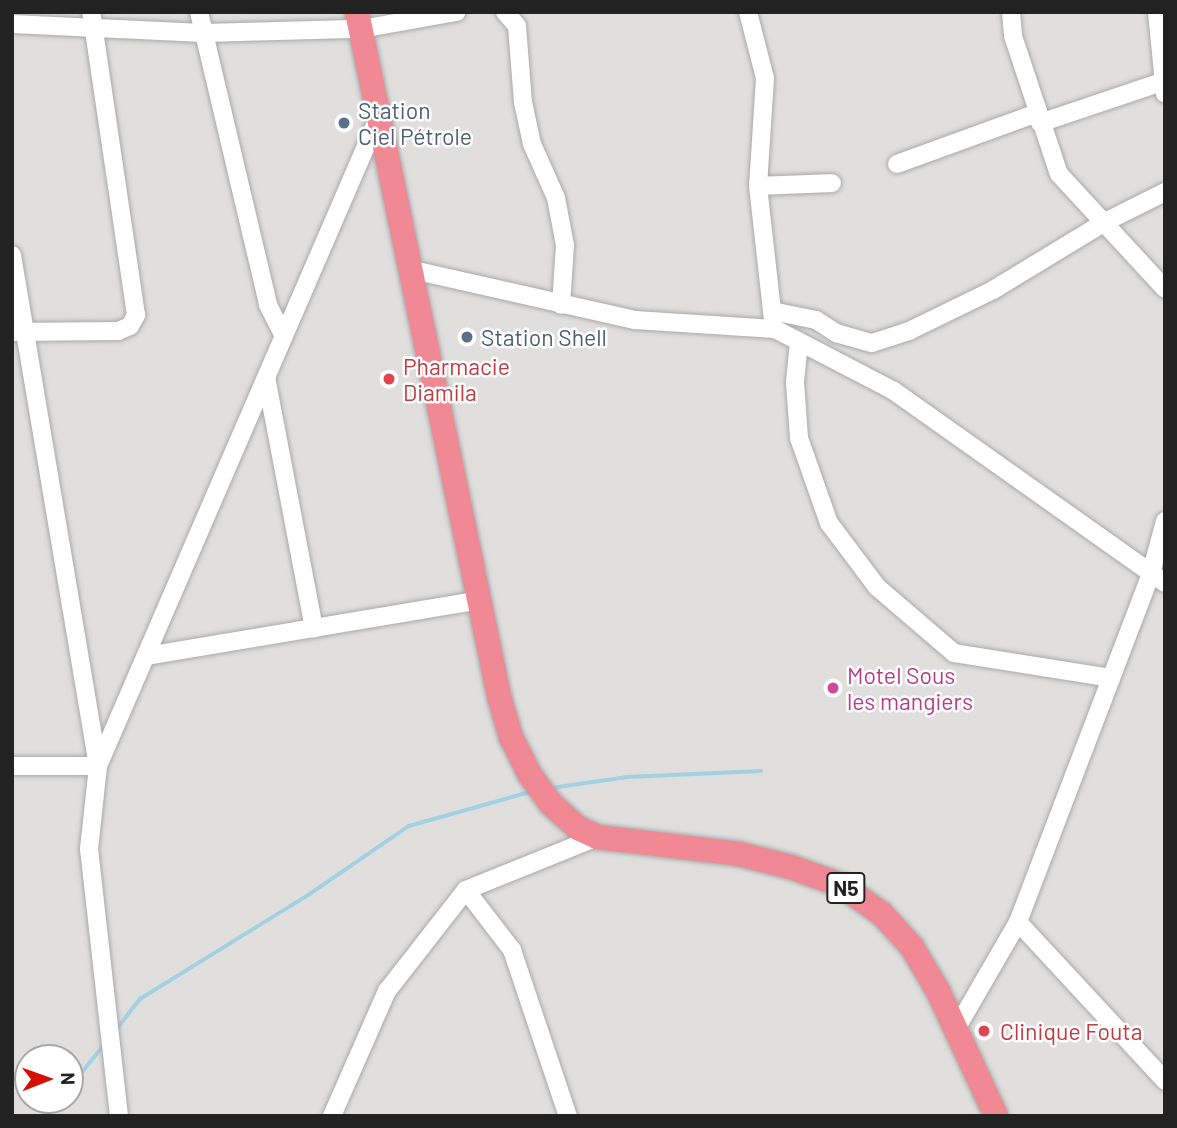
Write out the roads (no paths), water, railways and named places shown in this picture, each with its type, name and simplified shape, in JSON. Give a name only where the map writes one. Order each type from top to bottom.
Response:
[{"type":"highway","points":[[359,21],[511,737],[550,803],[587,833]]},
{"type":"highway","name":"N5","points":[[587,833],[738,854],[841,885],[882,914],[912,947],[956,1029],[996,1116]]},
{"type":"street","points":[[199,12],[268,304],[284,336]]},
{"type":"street","points":[[12,24],[93,20],[203,33],[456,12]]},
{"type":"street","points":[[505,12],[517,26],[523,102],[531,144],[556,198],[565,245],[561,305]]},
{"type":"street","points":[[748,12],[765,78],[758,186],[775,330]]},
{"type":"street","points":[[1011,12],[1013,36],[1059,174],[1165,289]]},
{"type":"street","points":[[1157,12],[1165,93]]},
{"type":"street","points":[[20,332],[118,331],[130,326],[135,315],[93,20]]},
{"type":"street","points":[[897,164],[1164,81]]},
{"type":"street","points":[[98,766],[379,116]]},
{"type":"street","points":[[758,186],[832,183]]},
{"type":"street","points":[[772,311],[816,320],[836,333],[872,343],[909,331],[993,290],[1103,223],[1165,192]]},
{"type":"street","points":[[12,255],[20,332],[98,766],[89,849],[109,1053],[119,1116]]},
{"type":"street","points":[[413,270],[561,305],[661,324],[775,330],[894,391],[1158,578]]},
{"type":"street","points":[[799,342],[795,382],[799,438],[829,523],[877,587],[954,653],[1111,678]]},
{"type":"street","points":[[267,377],[314,628]]},
{"type":"street","points":[[956,1029],[1018,922],[1111,678],[1158,578],[1165,521]]},
{"type":"street","points":[[147,656],[480,600]]},
{"type":"street","points":[[12,766],[98,766]]},
{"type":"street","points":[[332,1116],[387,991],[466,890],[587,833]]},
{"type":"street","points":[[466,890],[512,950],[568,1116]]},
{"type":"street","points":[[1018,922],[1165,1081]]},
{"type":"waterway","points":[[551,788],[627,777],[761,771]]},
{"type":"waterway","points":[[115,1031],[140,999],[310,894],[409,826],[530,792]]},
{"type":"waterway","points":[[84,1070],[104,1045]]},
{"type":"place","name":"Station Ciel Pétrole","points":[[344,123]]},
{"type":"place","name":"Station Shell","points":[[467,337]]},
{"type":"place","name":"Pharmacie Diamila","points":[[389,379]]},
{"type":"place","name":"Motel Sous les mangiers","points":[[833,688]]},
{"type":"place","name":"Clinique Fouta","points":[[984,1031]]}]
